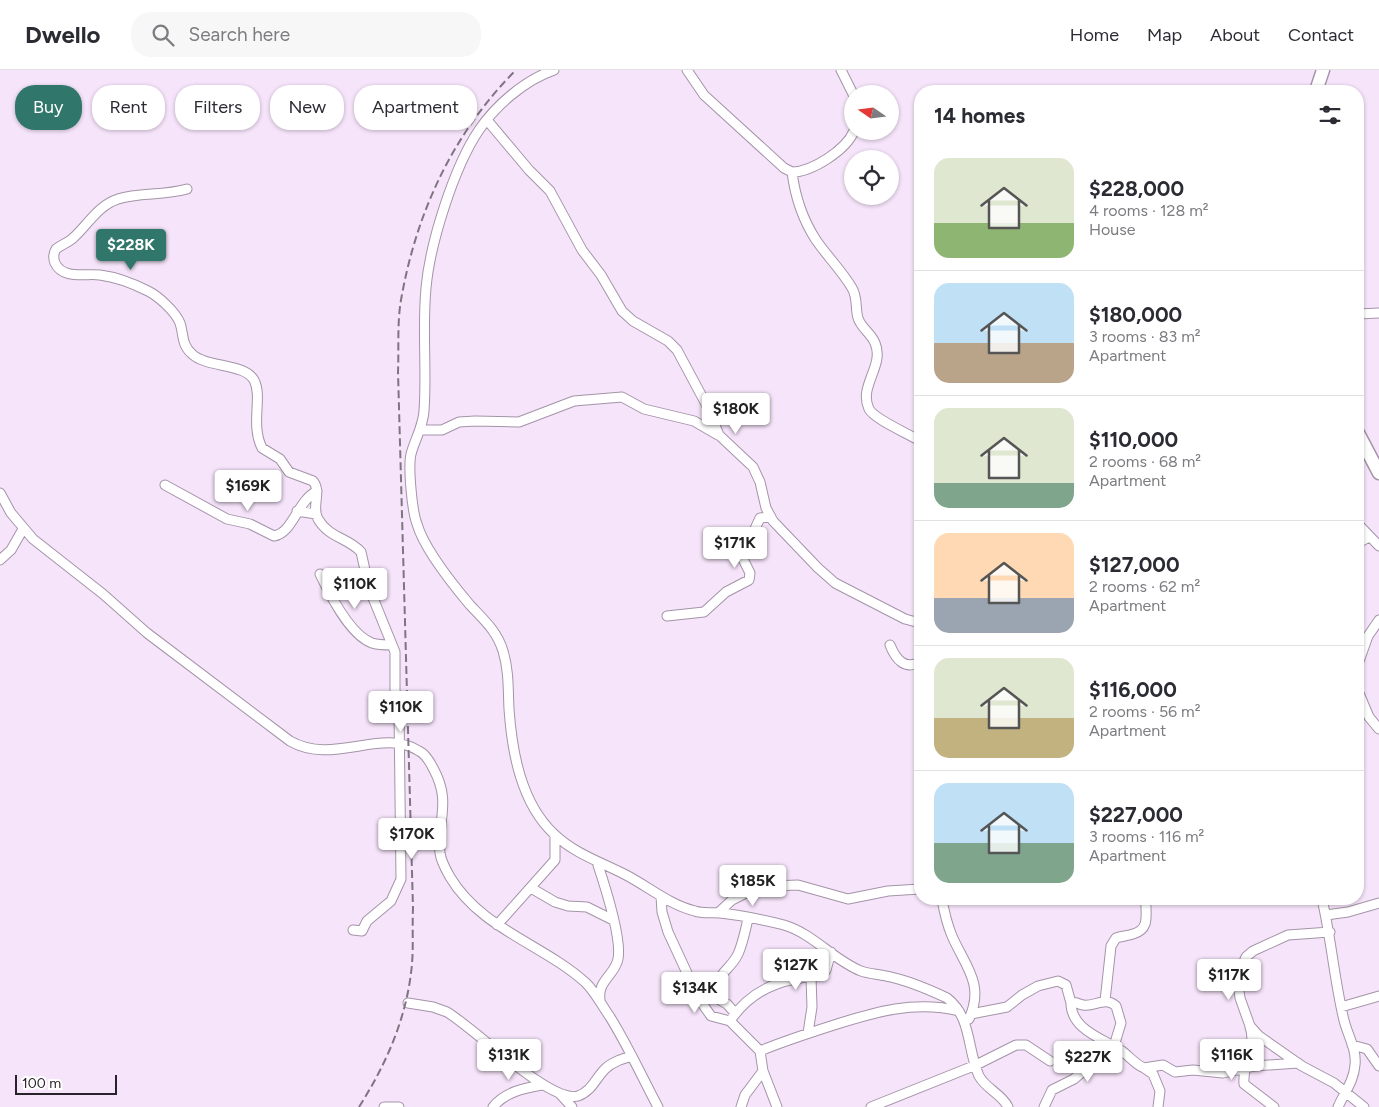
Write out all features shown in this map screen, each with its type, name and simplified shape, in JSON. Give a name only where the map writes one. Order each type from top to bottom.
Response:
[{"type":"highway","points":[[1318,85],[1323,70]]},
{"type":"highway","points":[[1364,444],[1379,473]]},
{"type":"street","points":[[554,70],[520,89],[487,120],[468,151],[448,199],[436,236],[426,284],[423,337],[425,410],[412,450],[410,466],[416,524],[429,549],[464,596],[499,638],[508,673],[511,727],[520,773],[530,803],[555,835],[582,855],[692,911],[718,913],[787,926],[810,937],[859,970],[889,976],[936,993],[953,1003],[959,1011],[966,1029],[976,1065],[984,1083],[1008,1107]]},
{"type":"street","points":[[687,70],[704,95],[779,163],[792,172],[798,172],[832,155],[848,140]]},
{"type":"street","points":[[841,70],[848,85]]},
{"type":"street","points":[[487,120],[529,170],[550,191],[582,250],[601,274],[622,312],[633,321],[668,341],[677,350],[710,413],[718,435]]},
{"type":"street","points":[[792,172],[794,186],[806,222],[817,241],[852,288],[857,302],[858,318],[874,342],[878,356],[868,382],[866,396],[868,407],[875,415],[914,438]]},
{"type":"street","points":[[187,189],[162,195],[126,197],[108,203],[96,212],[71,240],[56,249],[53,255],[56,265],[63,271],[81,276],[105,276],[154,294],[178,319],[184,344],[190,353],[201,361],[240,371],[250,376],[256,388],[255,426],[262,448],[280,459],[289,472],[313,480],[316,491],[316,514],[331,534],[361,552],[369,588],[392,645],[396,662],[394,683],[399,710],[400,883],[391,901],[368,921],[364,929],[353,930]]},
{"type":"street","points":[[1364,314],[1379,313]]},
{"type":"street","points":[[420,430],[442,430],[459,422],[519,422],[574,402],[622,397],[644,409],[694,421],[718,435],[753,466],[771,517],[818,568],[836,583],[905,619],[914,621]]},
{"type":"street","points":[[165,485],[226,519],[250,524],[274,536],[283,532],[306,498],[316,491]]},
{"type":"street","points":[[0,493],[23,529],[147,633],[298,746],[323,751],[378,744],[399,744],[422,753],[435,772],[444,800],[441,858],[458,889],[474,906],[497,925],[577,976],[600,1001],[632,1056],[658,1107]]},
{"type":"street","points":[[297,512],[316,514]]},
{"type":"street","points":[[667,616],[704,612],[726,592],[749,580],[750,573],[743,559],[748,544],[760,518],[771,517]]},
{"type":"street","points":[[0,560],[10,550],[23,529]]},
{"type":"street","points":[[1364,531],[1379,546]]},
{"type":"street","points":[[1364,539],[1369,536]]},
{"type":"street","points":[[320,574],[338,607],[362,636],[371,642],[392,645]]},
{"type":"street","points":[[1364,647],[1368,636],[1379,620]]},
{"type":"street","points":[[890,646],[897,658],[904,664],[909,666],[914,664]]},
{"type":"street","points":[[1364,705],[1369,717],[1379,729]]},
{"type":"street","points":[[497,925],[555,860],[555,835]]},
{"type":"street","points":[[597,862],[620,948],[618,960],[600,989],[600,1001]]},
{"type":"street","points":[[718,913],[726,904],[739,896],[761,888],[781,885],[798,885],[848,899],[888,891],[914,889]]},
{"type":"street","points":[[531,888],[555,902],[568,906],[587,907],[613,920]]},
{"type":"street","points":[[661,896],[664,922],[699,999],[712,1016],[732,1017],[765,987],[789,980],[823,974],[831,952]]},
{"type":"street","points":[[1326,915],[1348,912],[1379,903]]},
{"type":"street","points":[[943,905],[950,932],[966,961],[974,982],[975,996],[966,1029]]},
{"type":"street","points":[[1105,1001],[1111,946],[1116,938],[1136,933],[1144,927],[1147,920],[1146,905]]},
{"type":"street","points":[[1324,905],[1330,932],[1341,1007],[1352,1045],[1354,1069],[1351,1084],[1338,1107]]},
{"type":"street","points":[[748,919],[738,953],[720,976],[717,985],[720,1000],[727,1004],[732,1017],[760,1051],[763,1071],[777,1107]]},
{"type":"street","points":[[1274,1107],[1245,1085],[1244,1069],[1252,1041],[1250,1026],[1238,984],[1240,971],[1247,956],[1288,935],[1330,932]]},
{"type":"street","points":[[808,1033],[812,1007],[811,977]]},
{"type":"street","points":[[971,1014],[1007,1007],[1024,993],[1051,981],[1061,981],[1066,985],[1073,1014],[1086,1029],[1153,1074],[1160,1091],[1158,1107]]},
{"type":"street","points":[[1341,1007],[1379,998]]},
{"type":"street","points":[[1044,1107],[1048,1094],[1056,1086],[1074,1079],[1114,1046],[1120,1033],[1121,1018],[1116,1006],[1105,1001],[1084,1005],[1071,1002]]},
{"type":"street","points":[[408,1003],[433,1007],[447,1012],[542,1085],[561,1095],[572,1107]]},
{"type":"street","points":[[760,1051],[808,1033],[880,1011],[928,1006],[959,1011]]},
{"type":"street","points":[[1250,1026],[1262,1039],[1345,1092],[1364,1107]]},
{"type":"street","points":[[871,1107],[886,1105],[964,1068],[976,1065],[999,1052],[1019,1045],[1026,1046],[1050,1061]]},
{"type":"street","points":[[1352,1045],[1365,1048],[1379,1066]]},
{"type":"street","points":[[561,1095],[578,1096],[587,1091],[606,1068],[632,1056]]},
{"type":"street","points":[[1144,1068],[1164,1065],[1175,1072],[1193,1070],[1224,1073],[1298,1063]]},
{"type":"street","points":[[741,1107],[745,1095],[763,1071]]},
{"type":"street","points":[[493,1107],[511,1093],[542,1085]]},
{"type":"street","points":[[384,1107],[399,1107]]},
{"type":"railway","points":[[359,1107],[385,1060],[399,1026],[408,991],[412,957],[413,908],[398,372],[401,300],[416,236],[440,176],[474,120],[516,70]]}]
